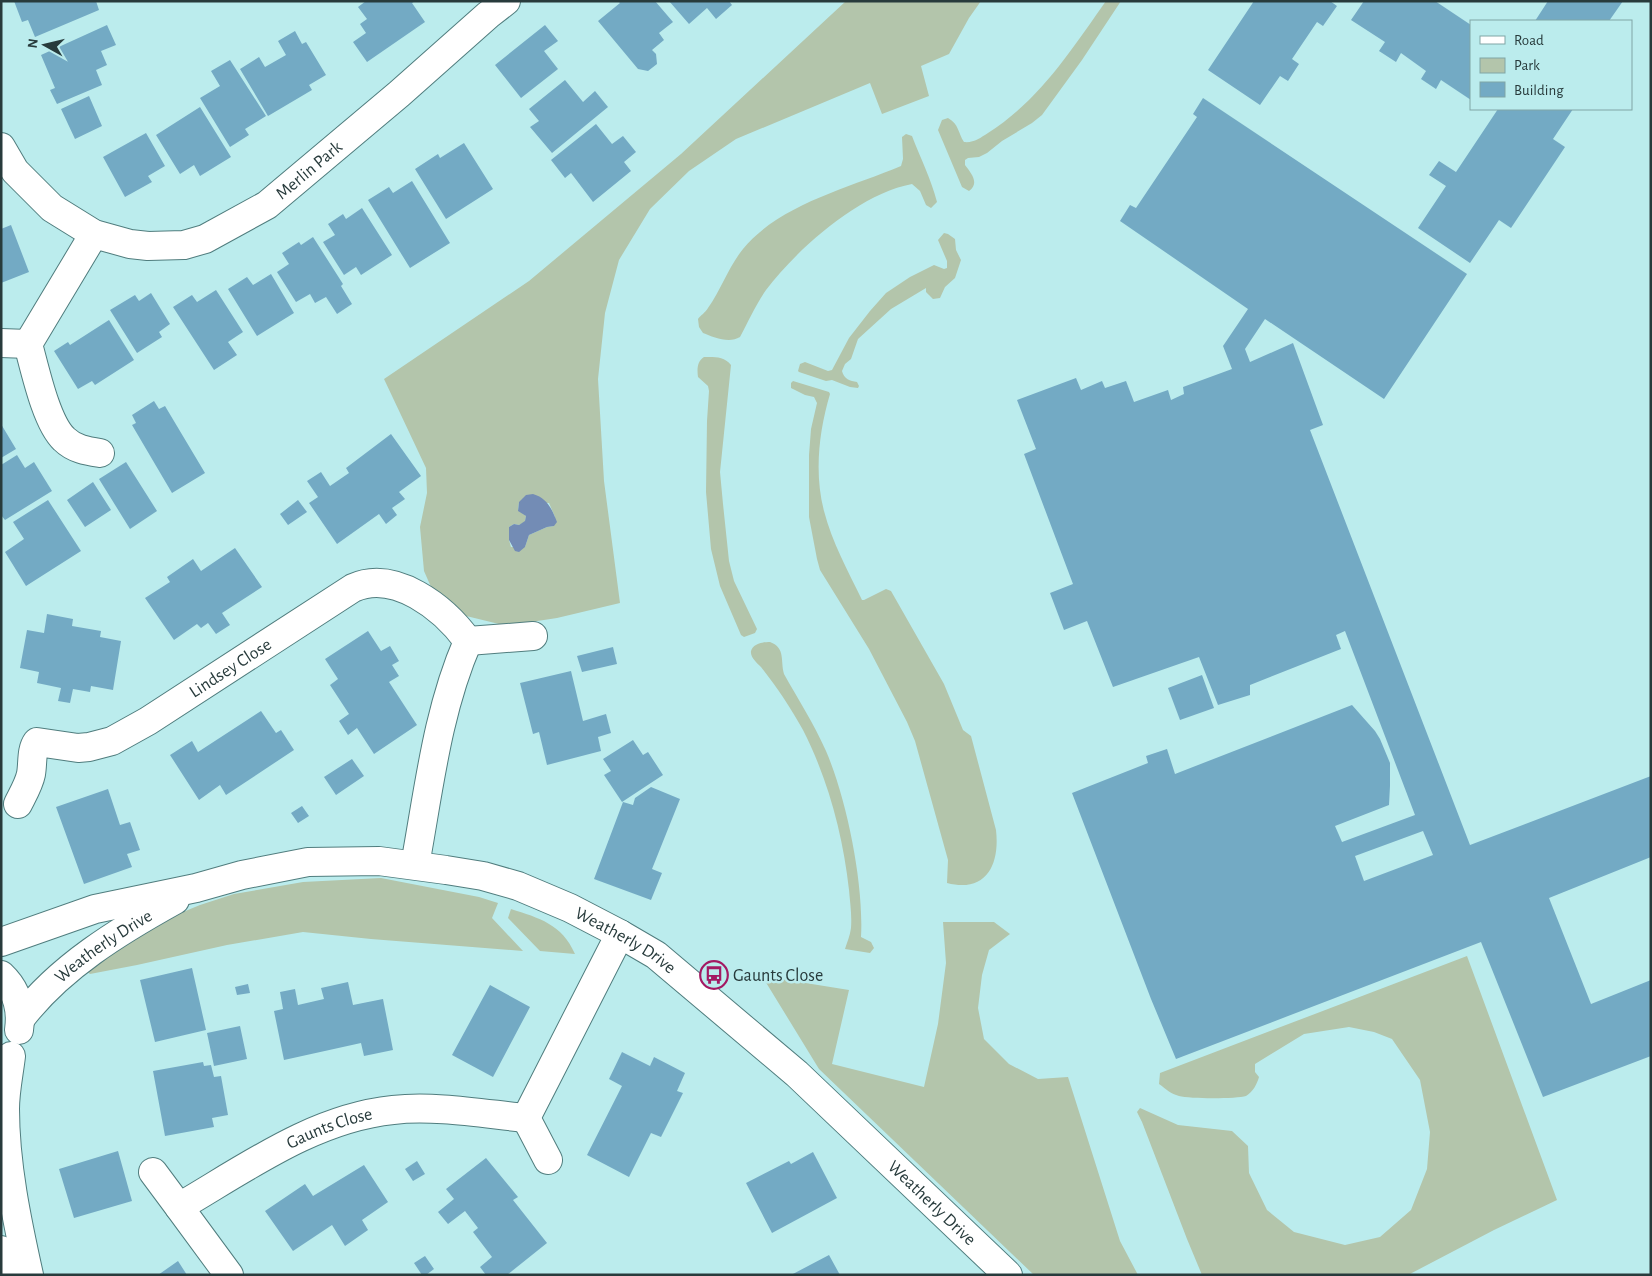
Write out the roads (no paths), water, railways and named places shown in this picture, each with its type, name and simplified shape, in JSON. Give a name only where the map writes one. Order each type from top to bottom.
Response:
[{"type":"street","name":"Merlin Park","points":[[1,147],[15,171],[40,197],[52,208],[94,234],[130,244],[184,245],[204,239],[267,205],[399,94],[491,6]]},
{"type":"street","points":[[94,234],[28,344],[54,428],[64,440],[79,449],[100,453]]},
{"type":"street","points":[[1,343],[28,344]]},
{"type":"street","name":"Lindsey Close","points":[[18,804],[29,781],[34,746],[37,742],[78,748],[112,741],[148,721],[360,585],[374,583],[390,586],[422,597],[447,615],[468,641]]},
{"type":"street","points":[[415,865],[442,718],[457,664],[468,641],[533,636]]},
{"type":"street","name":"Weatherly Drive","points":[[1,942],[95,909],[196,888],[242,875],[308,862],[379,861],[415,865],[483,876],[518,886],[570,908],[656,955],[797,1074],[1008,1275]]},
{"type":"street","name":"Weatherly Drive","points":[[21,1018],[44,990],[80,961],[156,910],[196,888]]},
{"type":"street","points":[[548,1160],[526,1118],[620,934]]},
{"type":"street","points":[[1,975],[12,988],[18,1002],[21,1018],[18,1040],[6,1061],[5,1138],[29,1275]]},
{"type":"street","name":"Gaunts Close","points":[[180,1207],[298,1139],[353,1117],[381,1111],[411,1109],[526,1118]]},
{"type":"street","points":[[153,1172],[229,1275]]},
{"type":"street","points":[[1,1250],[14,1275]]},
{"type":"water","points":[[533,494],[542,498],[548,505],[557,522],[554,526],[529,535],[525,547],[519,552],[515,551],[509,540],[509,527],[514,524],[519,525],[525,521],[526,516],[518,511],[519,502],[526,495]]},
{"type":"place","name":"Gaunts Close","points":[[714,975]]}]
